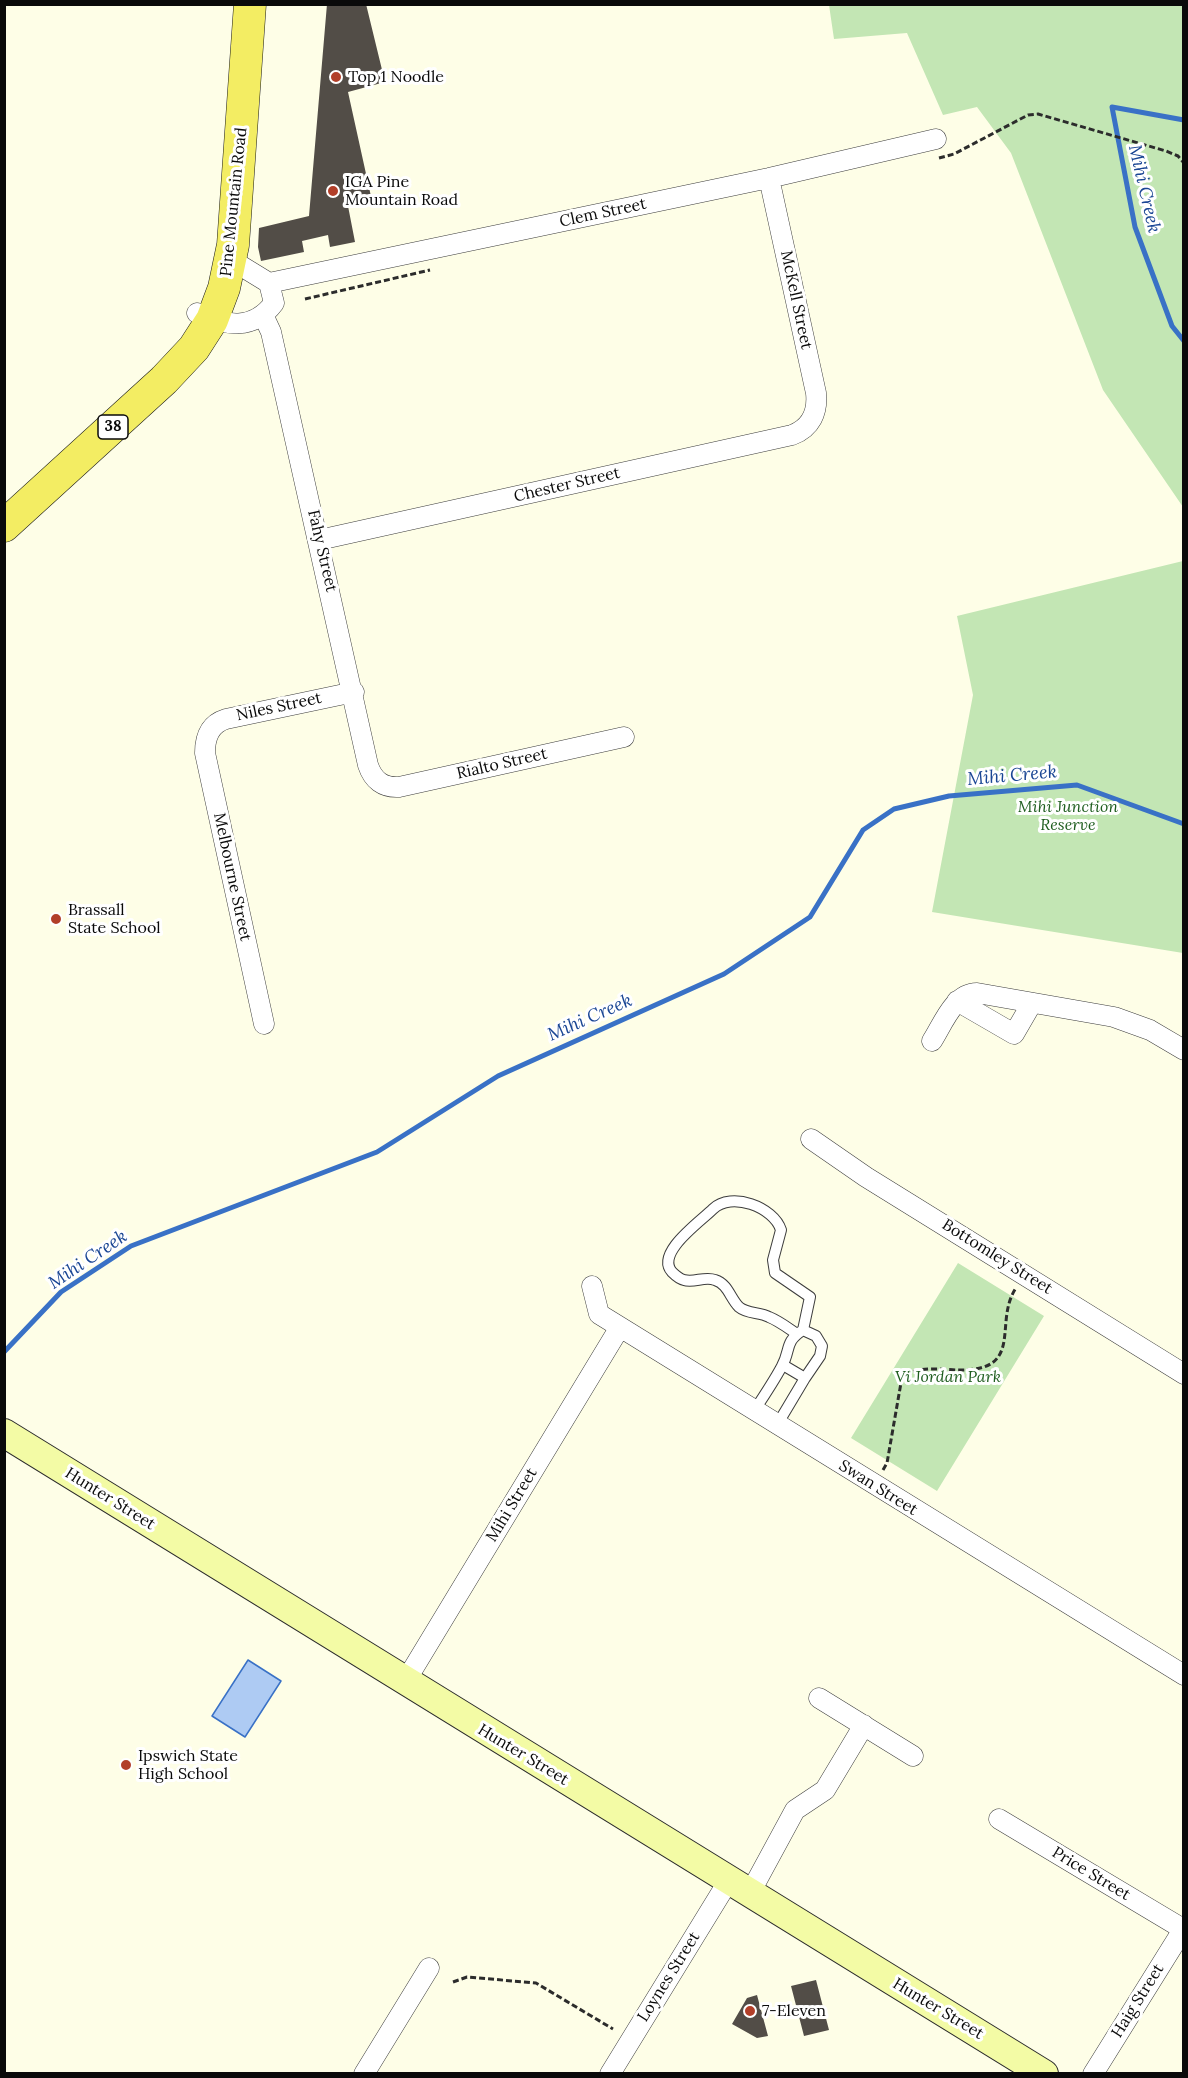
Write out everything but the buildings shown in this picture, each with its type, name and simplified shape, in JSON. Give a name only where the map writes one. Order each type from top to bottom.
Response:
[{"type":"main road","name":"Pine Mountain Road","points":[[231,263],[233,4]]},
{"type":"main road","name":"Pine Mountain Road","points":[[4,526],[164,380],[194,348],[204,317],[208,285],[231,263],[250,4]]},
{"type":"main road","name":"Pine Mountain Road","points":[[4,507],[153,370],[179,340],[204,317]]},
{"type":"main road","name":"Hunter Street","points":[[4,1433],[405,1682],[1044,2073]]},
{"type":"street","name":"Clem Street","points":[[268,283],[769,178],[936,139]]},
{"type":"street","name":"McKell Street","points":[[769,178],[816,393],[816,408],[811,422]]},
{"type":"street","points":[[204,317],[234,324],[264,317],[274,303],[268,283],[231,263]]},
{"type":"street","name":"Fahy Street","points":[[264,317],[270,332],[319,540],[354,692],[368,765],[381,784]]},
{"type":"street","name":"Chester Street","points":[[319,540],[792,435],[811,422]]},
{"type":"street","name":"Niles Street","points":[[209,731],[226,719],[354,692]]},
{"type":"street","name":"Melbourne Street","points":[[209,731],[205,753],[264,1024]]},
{"type":"street","name":"Rialto Street","points":[[381,784],[399,787],[624,736]]},
{"type":"street","points":[[932,1041],[957,1001],[971,993],[1114,1017],[1179,1043]]},
{"type":"street","points":[[957,1001],[1014,1034],[1032,1003]]},
{"type":"street","name":"Bottomley Street","points":[[811,1139],[866,1177],[1184,1374]]},
{"type":"street","name":"Swan Street","points":[[592,1286],[599,1314],[874,1486],[1184,1675]]},
{"type":"street","name":"Mihi Street","points":[[405,1682],[620,1327]]},
{"type":"street","points":[[819,1698],[913,1756]]},
{"type":"street","name":"Loynes Street","points":[[609,2073],[795,1810],[825,1790],[864,1725]]},
{"type":"street","name":"Price Street","points":[[999,1819],[1183,1929]]},
{"type":"street","name":"Haig Street","points":[[1094,2073],[1183,1929]]},
{"type":"street","points":[[364,2073],[429,1968]]},
{"type":"lane","points":[[754,1411],[783,1365],[785,1352],[800,1332],[810,1297],[775,1273],[773,1260],[781,1230],[774,1217],[746,1203],[725,1201],[715,1207],[671,1249],[668,1260],[669,1268],[683,1280],[705,1278],[716,1280],[725,1285],[739,1307],[767,1315],[800,1332],[816,1336],[822,1346],[820,1356],[777,1425]]},
{"type":"lane","points":[[783,1365],[805,1378]]},
{"type":"path","points":[[1085,127],[1166,151],[1178,156],[1184,163]]},
{"type":"path","points":[[874,1486],[886,1463],[902,1377],[909,1372],[923,1370],[981,1370],[994,1362],[1002,1347],[1012,1293],[1025,1275]]},
{"type":"path","points":[[453,1982],[467,1977],[536,1983],[614,2029]]},
{"type":"green space","points":[[829,5],[1183,5],[1183,507],[1103,390],[1011,153],[977,107],[943,115],[907,33],[834,39]]},
{"type":"green space","name":"Mihi Junction Reserve","points":[[1183,561],[1183,953],[932,912],[973,695],[957,616]]},
{"type":"green space","name":"Vi Jordan Park","points":[[958,1263],[1044,1316],[937,1491],[851,1438]]},
{"type":"water","points":[[248,1660],[281,1681],[245,1737],[212,1716]]},
{"type":"waterway","name":"Mihi Creek","points":[[1184,120],[1112,107],[1135,227],[1172,326],[1184,341]]},
{"type":"waterway","name":"Mihi Creek","points":[[4,1352],[61,1292],[131,1246],[377,1152],[498,1076],[724,974],[810,917],[863,830],[894,809],[949,796],[1077,785],[1184,824]]},
{"type":"place","name":"Top 1 Noodle","points":[[336,77]]},
{"type":"place","name":"IGA Pine Mountain Road","points":[[333,191]]},
{"type":"place","name":"Brassall State School","points":[[56,919]]},
{"type":"place","name":"Ipswich State High School","points":[[126,1765]]},
{"type":"place","name":"7-Eleven","points":[[750,2011]]}]
